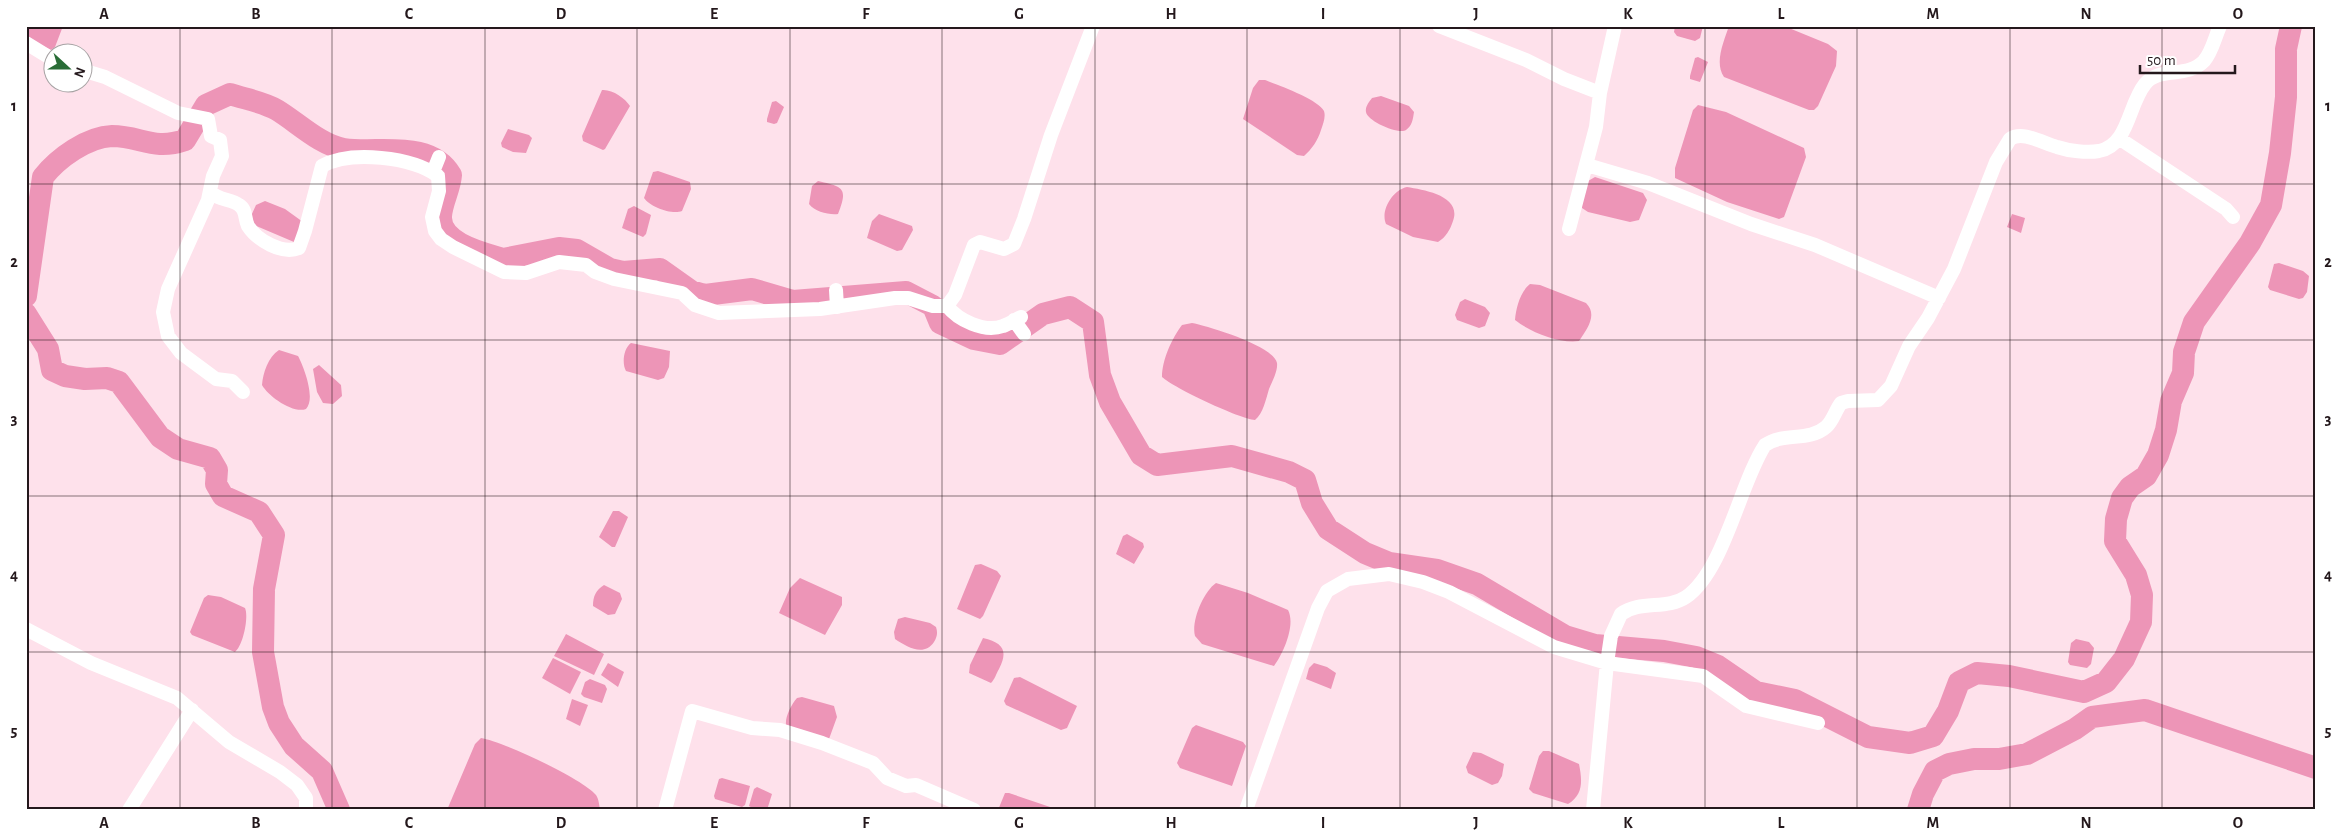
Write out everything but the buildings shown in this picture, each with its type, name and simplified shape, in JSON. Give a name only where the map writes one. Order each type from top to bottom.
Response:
[{"type":"street","points":[[947,306],[955,295],[974,245],[980,242],[1004,249],[1014,244],[1051,135],[1093,26]]},
{"type":"street","points":[[1438,26],[1526,60],[1564,79],[1600,92]]},
{"type":"street","points":[[1569,229],[1596,127],[1600,92],[1615,26]]},
{"type":"street","points":[[1592,810],[1611,636],[1620,614],[1626,610],[1685,598],[1699,584],[1719,550],[1765,445],[1782,438],[1817,433],[1828,426],[1841,403],[1878,400],[1886,393],[1958,260],[1996,162],[2010,139],[2022,136],[2057,147],[2093,151],[2109,148],[2120,139],[2129,116],[2147,82],[2156,76],[2183,73],[2198,66],[2205,60],[2220,26]]},
{"type":"street","points":[[26,43],[42,53]]},
{"type":"street","points":[[92,73],[105,77],[185,115],[208,119],[211,136],[220,140],[222,156],[213,176],[211,192],[168,289],[163,312],[168,336],[182,353],[216,379],[232,381],[243,392]]},
{"type":"street","points":[[2120,139],[2226,209],[2233,217]]},
{"type":"street","points":[[211,192],[240,205],[244,210],[249,227],[264,241],[281,248],[295,250],[299,248],[305,231],[322,166],[334,160],[377,158],[436,165],[440,184],[432,217],[435,231],[441,239],[454,247],[504,272],[526,272],[559,262],[586,265],[595,272],[614,279],[682,294],[696,305],[719,313],[836,299],[908,298],[920,304],[947,306],[965,321],[987,328],[1019,324]]},
{"type":"street","points":[[1587,165],[1648,183],[1760,227],[1815,245],[1939,298]]},
{"type":"street","points":[[1246,810],[1318,608],[1327,591],[1348,579],[1389,574],[1423,582],[1449,592],[1554,647],[1703,676],[1746,706],[1818,723]]},
{"type":"street","points":[[26,629],[91,663],[177,698],[229,742],[280,772],[296,785],[306,798],[306,810]]},
{"type":"street","points":[[129,810],[192,710]]},
{"type":"street","points":[[665,810],[692,711],[752,728],[780,730],[850,752],[873,763],[887,778],[906,786],[916,785],[974,810]]},
{"type":"shaded area","points":[[26,26],[63,26],[57,42],[42,42],[42,46],[26,38]]},
{"type":"shaded area","points":[[1675,26],[1703,26],[1700,38],[1695,41],[1677,36],[1674,32]]},
{"type":"shaded area","points":[[1729,26],[1784,26],[1828,44],[1837,51],[1836,66],[1818,106],[1814,110],[1809,110],[1724,77],[1721,71],[1720,59]]},
{"type":"shaded area","points":[[1698,57],[1708,62],[1700,82],[1690,79],[1695,58]]},
{"type":"shaded area","points":[[1259,80],[1265,80],[1297,93],[1320,106],[1324,111],[1325,116],[1318,137],[1304,156],[1297,155],[1243,119],[1253,88]]},
{"type":"shaded area","points":[[602,90],[618,95],[630,106],[603,150],[583,141],[582,136]]},
{"type":"shaded area","points":[[1381,96],[1409,106],[1414,112],[1413,120],[1406,130],[1397,131],[1391,129],[1377,123],[1368,116],[1366,108],[1370,101],[1372,98]]},
{"type":"shaded area","points":[[776,101],[784,107],[777,123],[774,124],[767,122],[767,119],[772,102]]},
{"type":"shaded area","points":[[1698,105],[1726,112],[1804,148],[1806,157],[1784,217],[1779,219],[1727,202],[1675,178],[1675,168],[1693,110]]},
{"type":"shaded area","points":[[508,129],[529,135],[532,138],[526,153],[513,152],[502,147],[501,143]]},
{"type":"shaded area","points":[[658,171],[690,182],[691,189],[682,211],[673,212],[662,209],[644,198],[653,172]]},
{"type":"shaded area","points":[[1595,177],[1643,193],[1647,200],[1639,220],[1630,222],[1588,212],[1582,208],[1581,202],[1588,181]]},
{"type":"shaded area","points":[[818,181],[834,185],[841,190],[843,199],[838,214],[822,212],[809,204],[812,186]]},
{"type":"shaded area","points":[[1407,187],[1432,192],[1447,200],[1452,206],[1454,212],[1452,224],[1445,236],[1438,242],[1413,237],[1386,224],[1385,213],[1389,201],[1397,192]]},
{"type":"shaded area","points":[[265,201],[285,209],[303,222],[294,242],[254,225],[251,216],[256,205]]},
{"type":"shaded area","points":[[634,206],[651,215],[646,234],[643,237],[622,228],[628,209]]},
{"type":"shaded area","points":[[879,214],[912,226],[913,230],[902,250],[897,251],[867,238],[872,221]]},
{"type":"shaded area","points":[[2012,214],[2025,218],[2021,233],[2007,227]]},
{"type":"shaded area","points":[[2279,263],[2303,271],[2309,276],[2307,292],[2303,298],[2299,299],[2270,290],[2268,287],[2274,264]]},
{"type":"shaded area","points":[[1530,284],[1540,285],[1586,303],[1591,312],[1591,317],[1588,327],[1579,341],[1554,339],[1529,329],[1515,320],[1519,300]]},
{"type":"shaded area","points":[[1465,299],[1485,307],[1490,313],[1485,326],[1479,328],[1457,320],[1455,315],[1460,302]]},
{"type":"shaded area","points":[[1192,323],[1212,328],[1253,344],[1265,350],[1277,363],[1276,373],[1262,410],[1255,420],[1207,402],[1162,377],[1168,349],[1175,336],[1182,325]]},
{"type":"shaded area","points":[[631,343],[670,351],[669,367],[664,378],[658,380],[626,371],[624,357],[626,349]]},
{"type":"shaded area","points":[[279,350],[298,356],[306,375],[309,391],[309,404],[306,409],[301,410],[288,407],[270,394],[262,385],[267,366]]},
{"type":"shaded area","points":[[319,365],[341,385],[342,396],[333,404],[323,403],[317,392],[313,369]]},
{"type":"shaded area","points":[[613,511],[619,511],[628,517],[615,547],[612,547],[599,537]]},
{"type":"shaded area","points":[[1127,534],[1143,543],[1144,547],[1134,564],[1116,554],[1123,536]]},
{"type":"shaded area","points":[[981,564],[997,571],[1001,576],[980,619],[957,609],[975,565]]},
{"type":"shaded area","points":[[800,578],[842,597],[842,605],[825,635],[779,613],[790,588]]},
{"type":"shaded area","points":[[1216,583],[1248,593],[1288,610],[1290,623],[1287,639],[1274,666],[1202,644],[1195,636],[1196,615],[1207,593]]},
{"type":"shaded area","points":[[604,585],[620,593],[622,599],[615,614],[608,615],[593,606],[596,594]]},
{"type":"shaded area","points":[[208,595],[221,597],[245,608],[244,631],[238,649],[235,652],[192,635],[190,632],[204,598]]},
{"type":"shaded area","points":[[905,617],[930,623],[936,627],[936,637],[930,647],[920,650],[915,649],[895,639],[894,632],[898,619]]},
{"type":"shaded area","points":[[566,634],[604,654],[594,675],[554,656]]},
{"type":"shaded area","points":[[983,638],[1000,645],[1003,653],[1002,663],[991,683],[969,673],[970,665]]},
{"type":"shaded area","points":[[2076,639],[2089,642],[2094,648],[2091,664],[2087,668],[2070,665],[2068,662],[2071,643]]},
{"type":"shaded area","points":[[553,658],[581,672],[570,694],[542,678]]},
{"type":"shaded area","points":[[608,663],[624,672],[618,687],[601,675]]},
{"type":"shaded area","points":[[1314,663],[1327,667],[1336,673],[1331,689],[1306,679],[1309,668]]},
{"type":"shaded area","points":[[1020,677],[1077,706],[1067,728],[1061,730],[1006,705],[1004,701],[1014,678]]},
{"type":"shaded area","points":[[590,679],[605,685],[607,689],[602,703],[584,697],[581,694],[585,682]]},
{"type":"shaded area","points":[[802,697],[834,706],[837,717],[829,739],[786,725],[786,718],[791,708],[797,698]]},
{"type":"shaded area","points":[[572,699],[588,705],[580,726],[566,719]]},
{"type":"shaded area","points":[[1196,725],[1243,742],[1246,746],[1232,786],[1180,768],[1177,763],[1192,728]]},
{"type":"shaded area","points":[[481,738],[523,753],[576,780],[596,795],[600,810],[447,810],[475,744]]},
{"type":"shaded area","points":[[1543,751],[1549,751],[1579,764],[1581,786],[1577,796],[1568,804],[1533,793],[1529,789],[1539,756]]},
{"type":"shaded area","points":[[1473,752],[1481,753],[1504,764],[1502,776],[1498,783],[1492,785],[1468,773],[1466,767]]},
{"type":"shaded area","points":[[722,778],[750,786],[745,805],[742,807],[715,799],[714,796],[719,779]]},
{"type":"shaded area","points":[[757,787],[772,794],[767,810],[756,810],[749,806],[754,789]]},
{"type":"shaded area","points":[[1005,793],[1009,793],[1059,810],[998,810]]},
{"type":"waterway","points":[[26,296],[43,177],[49,170],[83,144],[102,137],[122,137],[155,144],[174,143],[185,140],[206,105],[230,94],[272,107],[318,138],[335,147],[357,150],[402,150],[430,156],[442,164],[451,175],[441,216],[442,225],[447,233],[454,240],[474,250],[503,259],[559,248],[577,250],[610,269],[623,272],[660,269],[691,291],[705,295],[752,289],[793,301],[906,292],[933,306],[940,323],[974,339],[1000,344],[1043,314],[1070,307],[1093,322],[1100,375],[1110,402],[1141,455],[1157,465],[1232,456],[1289,472],[1305,480],[1312,503],[1328,529],[1365,553],[1389,563],[1437,570],[1477,584],[1565,636],[1595,645],[1664,651],[1696,657],[1718,666],[1756,692],[1795,700],[1868,737],[1910,743],[1933,736],[1948,711],[1959,682],[1977,673],[2009,676],[2084,692],[2106,682],[2124,659],[2141,622],[2142,595],[2136,575],[2115,541],[2116,519],[2122,498],[2130,487],[2146,476],[2158,455],[2166,430],[2171,401],[2183,373],[2184,352],[2194,322],[2250,243],[2271,205],[2280,153],[2286,97],[2286,49],[2291,26]]},
{"type":"waterway","points":[[26,314],[48,349],[52,370],[65,376],[85,379],[107,378],[119,382],[160,437],[178,449],[210,458],[217,470],[216,484],[223,496],[259,512],[274,535],[264,589],[263,652],[273,707],[279,723],[294,746],[322,771],[339,810]]},
{"type":"waterway","points":[[1918,810],[1923,794],[1935,771],[1949,764],[1974,759],[1999,759],[2027,754],[2075,729],[2092,717],[2145,710],[2316,768]]}]
